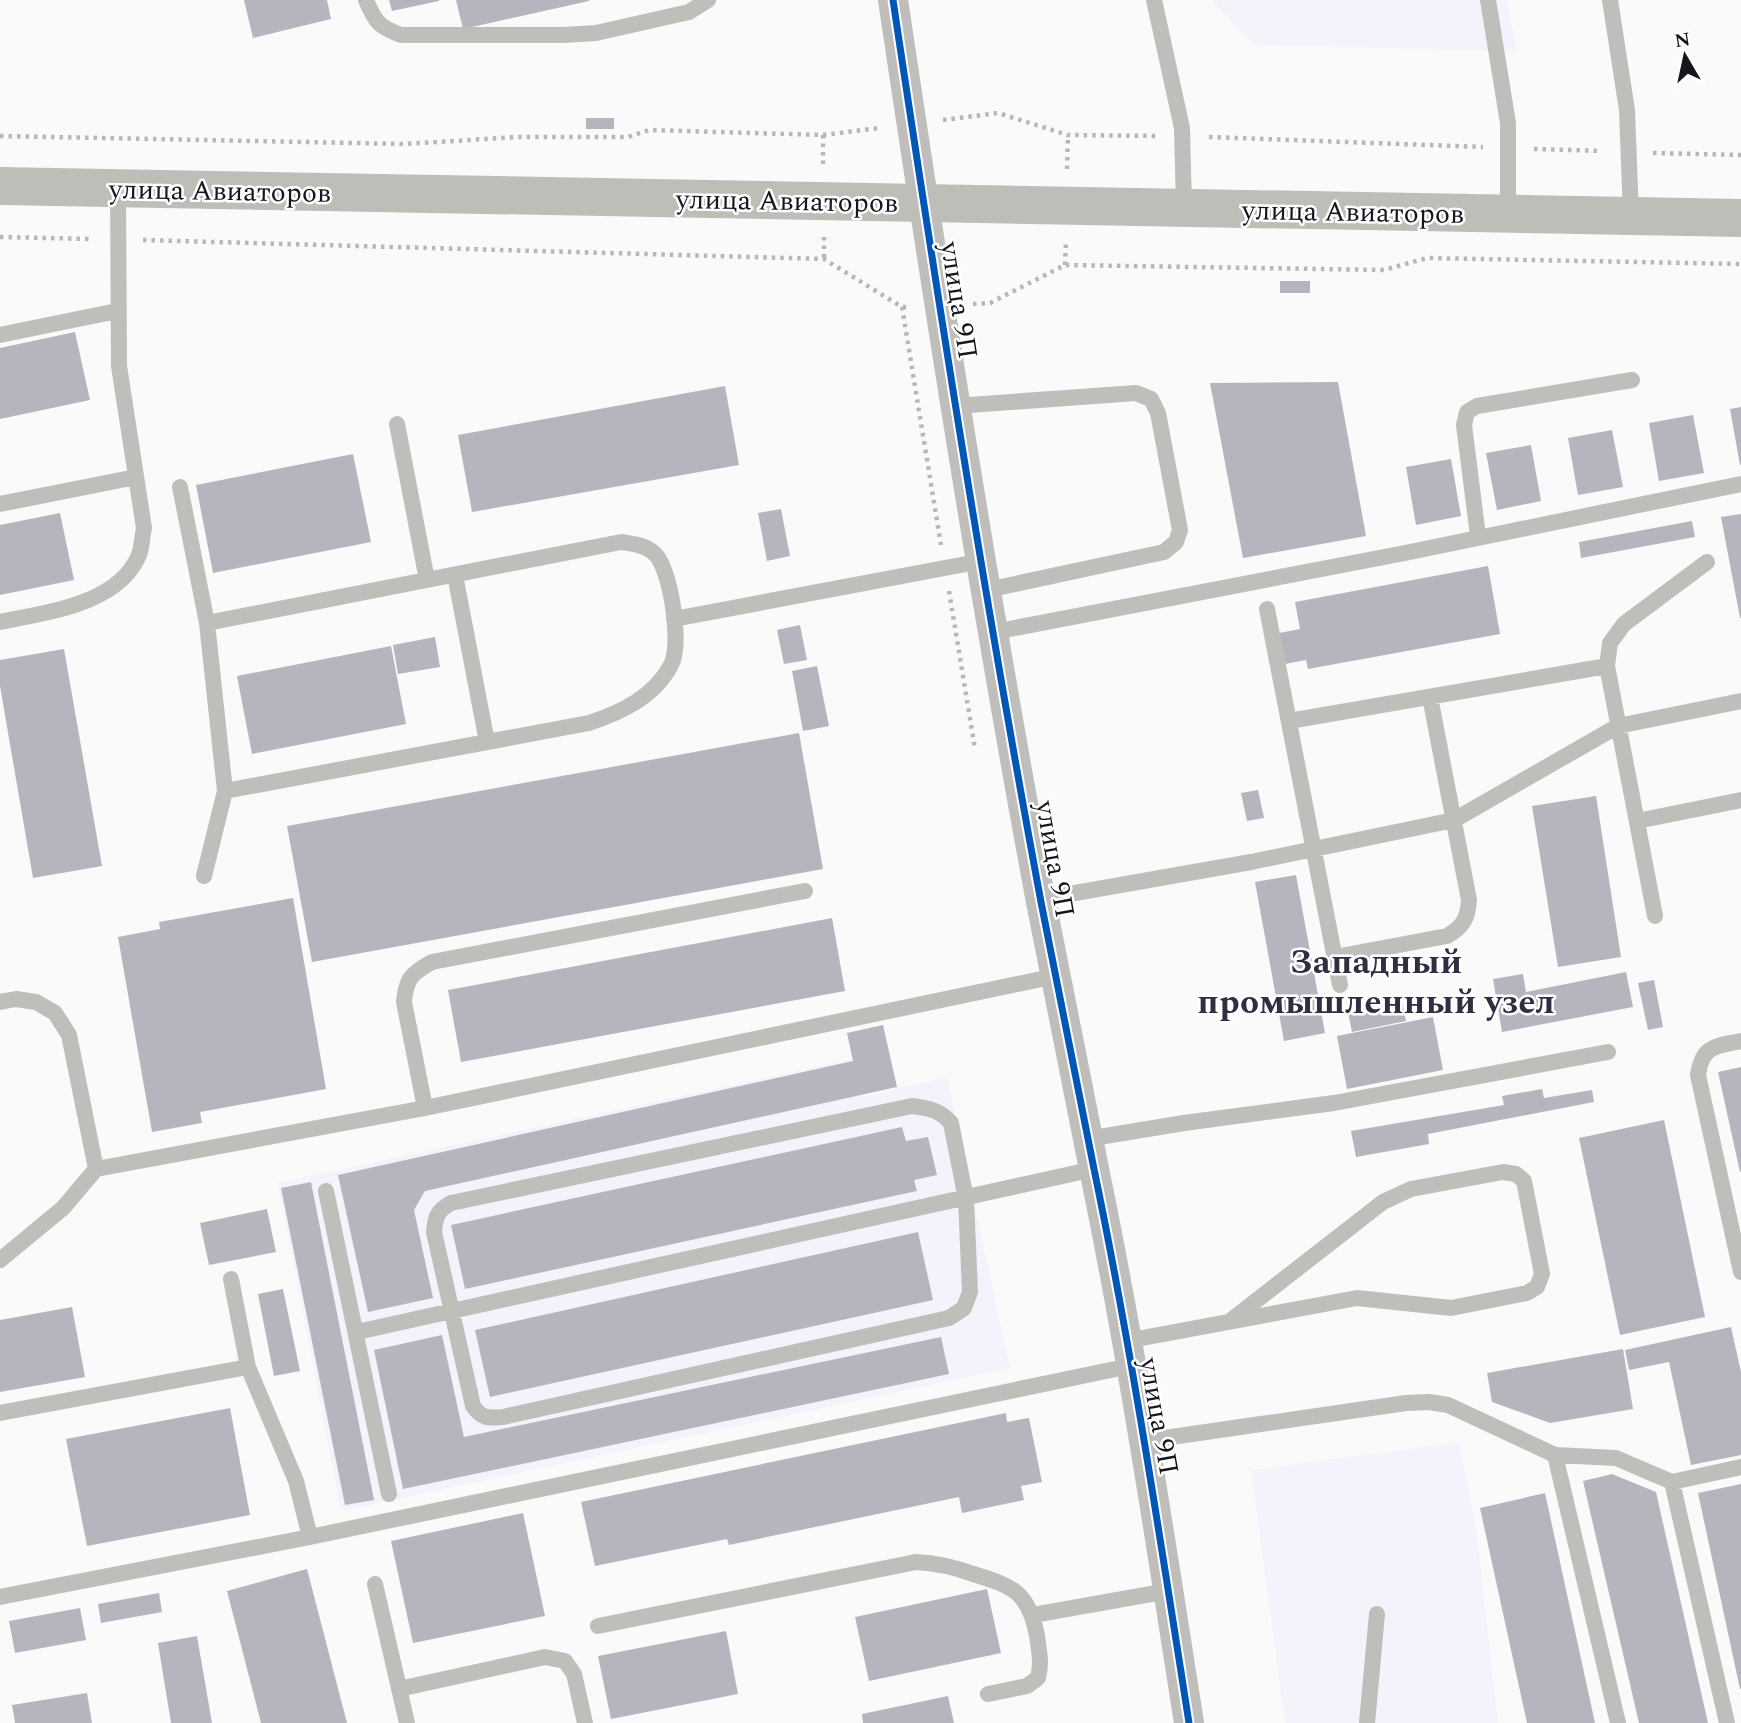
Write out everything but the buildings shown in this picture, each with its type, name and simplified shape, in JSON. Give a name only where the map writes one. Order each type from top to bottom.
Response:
[{"type":"main road","name":"улица Авиаторов","points":[[0,186],[1741,218]]},
{"type":"street","name":"улица 9П","points":[[893,0],[984,576],[1041,899],[1144,1441],[1189,1723]]},
{"type":"lane","points":[[366,0],[374,20],[401,35],[596,33],[689,12],[708,0]]},
{"type":"lane","points":[[1154,0],[1179,111],[1184,208]]},
{"type":"lane","points":[[1488,0],[1503,86],[1509,148],[1508,214]]},
{"type":"lane","points":[[1610,0],[1627,110],[1631,216]]},
{"type":"lane","points":[[0,622],[70,607],[98,596],[129,571],[139,554],[144,528],[120,376],[117,311],[118,188]]},
{"type":"lane","points":[[0,335],[117,311]]},
{"type":"lane","points":[[1478,536],[1464,425],[1467,412],[1477,406],[1632,380]]},
{"type":"lane","points":[[674,619],[945,568],[984,576],[1164,552],[1176,542],[1180,530],[1158,414],[1151,399],[1136,393],[956,406]]},
{"type":"lane","points":[[397,424],[427,580]]},
{"type":"lane","points":[[0,504],[135,477]]},
{"type":"lane","points":[[994,632],[1405,553],[1741,484]]},
{"type":"lane","points":[[180,487],[208,623],[225,792],[204,876]]},
{"type":"lane","points":[[208,623],[621,542],[641,545],[655,553],[665,569],[674,619],[676,644],[673,663],[659,682],[635,704],[614,715],[589,723],[225,792]]},
{"type":"lane","points":[[1655,916],[1607,666],[1610,643],[1624,624],[1707,562]]},
{"type":"lane","points":[[455,575],[487,742]]},
{"type":"lane","points":[[1267,609],[1340,985]]},
{"type":"lane","points":[[1289,721],[1607,666]]},
{"type":"lane","points":[[1335,957],[1447,936],[1460,929],[1468,916],[1469,900],[1430,697]]},
{"type":"lane","points":[[1041,899],[1314,849],[1454,820],[1618,726],[1741,702]]},
{"type":"lane","points":[[1637,821],[1741,800]]},
{"type":"lane","points":[[425,1108],[404,1002],[405,988],[413,972],[432,962],[805,891]]},
{"type":"lane","points":[[0,1260],[55,1215],[96,1169],[425,1108],[1056,976]]},
{"type":"lane","points":[[0,1002],[16,999],[36,1002],[55,1013],[69,1035],[96,1169]]},
{"type":"lane","points":[[1741,1041],[1713,1047],[1700,1059],[1698,1075],[1741,1272]]},
{"type":"lane","points":[[1087,1139],[1173,1124],[1334,1103],[1608,1052]]},
{"type":"lane","points":[[912,1106],[929,1108],[944,1115],[951,1123],[966,1199],[970,1292],[964,1308],[949,1318],[503,1416],[480,1416],[473,1406],[434,1232],[435,1220],[441,1209],[452,1203],[912,1106]]},
{"type":"lane","points":[[357,1332],[1094,1169]]},
{"type":"lane","points":[[0,1597],[310,1537],[1128,1354],[1230,1321],[1357,1298],[1451,1308],[1527,1293],[1537,1287],[1542,1274],[1524,1181],[1516,1174],[1503,1171],[1411,1189],[1383,1202],[1230,1321]]},
{"type":"lane","points":[[327,1191],[389,1494]]},
{"type":"lane","points":[[231,1279],[248,1367],[296,1481],[310,1537]]},
{"type":"lane","points":[[0,1412],[248,1367]]},
{"type":"lane","points":[[1144,1441],[1406,1403],[1429,1402],[1448,1405],[1555,1455],[1616,1458],[1672,1482],[1741,1467]]},
{"type":"lane","points":[[1555,1455],[1618,1723]]},
{"type":"lane","points":[[1672,1482],[1727,1723]]},
{"type":"lane","points":[[598,1626],[916,1562],[938,1563],[1002,1582],[1013,1588],[1033,1615],[1042,1664],[1038,1678],[1027,1686],[988,1694]]},
{"type":"lane","points":[[375,1584],[407,1723]]},
{"type":"lane","points":[[1033,1615],[1168,1591]]},
{"type":"lane","points":[[1367,1723],[1377,1614]]},
{"type":"lane","points":[[399,1689],[545,1657],[565,1661],[574,1674],[585,1723]]},
{"type":"path","points":[[0,136],[405,145],[517,136],[628,137],[649,130],[823,135],[998,113],[1068,135],[1182,136],[1741,155]]},
{"type":"path","points":[[0,237],[824,258],[902,307],[975,749]]},
{"type":"path","points":[[990,303],[1065,265],[1384,270],[1427,258],[1741,264]]},
{"type":"shaded area","points":[[1212,0],[1507,0],[1517,51],[1253,45]]},
{"type":"shaded area","points":[[853,1059],[862,1097],[947,1077],[1010,1368],[341,1511],[278,1183]]},
{"type":"shaded area","points":[[1459,1442],[1477,1535],[1498,1723],[1285,1723],[1251,1470]]},
{"type":"cycle path","points":[[893,0],[981,564],[1041,902],[1121,1307],[1189,1723]]},
{"type":"district","name":"Западный промышленный узел","points":[[1376,981]]}]
